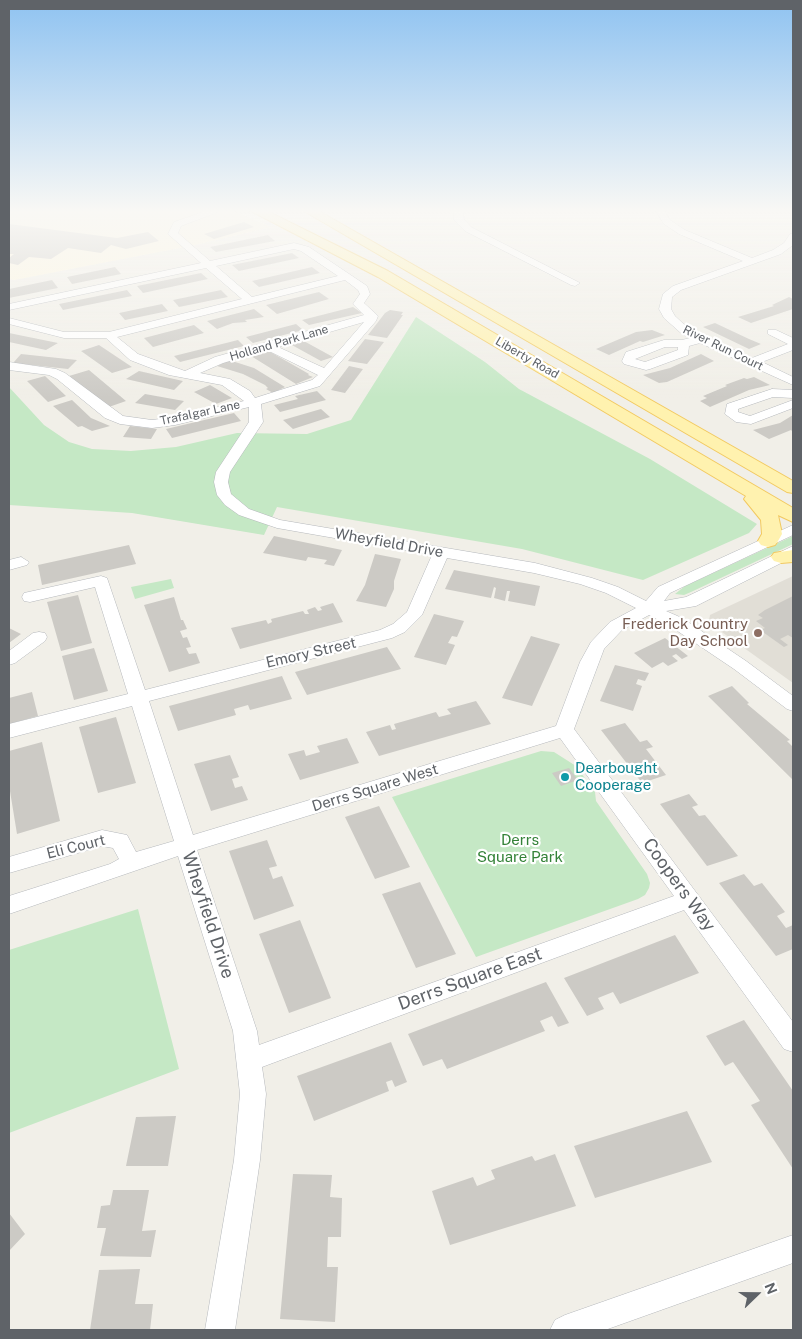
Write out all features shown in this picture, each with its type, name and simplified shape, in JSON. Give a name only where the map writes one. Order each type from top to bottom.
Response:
[{"type":"main road","name":"Liberty Road","points":[[380,272],[793,516]]},
{"type":"main road","name":"Liberty Road","points":[[417,272],[793,488]]},
{"type":"main road","points":[[748,489],[754,500],[768,513],[772,520],[772,534],[768,541]]},
{"type":"street","points":[[9,308],[168,272]]},
{"type":"street","points":[[216,272],[251,301]]},
{"type":"street","points":[[339,272],[365,291],[358,304],[372,316]]},
{"type":"street","points":[[554,272],[575,283]]},
{"type":"street","name":"River Run Court","points":[[721,272],[677,288],[667,296],[665,309],[670,318],[686,332],[699,339],[793,381]]},
{"type":"street","points":[[9,321],[64,335],[109,335],[346,277]]},
{"type":"street","name":"Holland Park Lane","points":[[188,374],[206,364],[372,316]]},
{"type":"street","name":"Trafalgar Lane","points":[[9,366],[52,372],[61,376],[110,416],[136,423],[175,420],[252,402],[316,383],[326,374],[372,319],[372,316]]},
{"type":"street","points":[[786,327],[772,332],[793,342]]},
{"type":"street","points":[[109,335],[119,346],[134,356],[161,368],[226,382],[246,394],[252,402]]},
{"type":"street","points":[[683,344],[699,339]]},
{"type":"street","points":[[268,346],[326,374]]},
{"type":"street","points":[[751,362],[793,346]]},
{"type":"street","name":"Wheyfield Drive","points":[[252,402],[256,407],[256,422],[223,472],[221,482],[224,495],[230,502],[257,518],[277,524],[535,568],[586,580],[649,608],[701,638],[793,705]]},
{"type":"street","points":[[649,608],[664,590],[793,529]]},
{"type":"street","name":"Emory Street","points":[[9,731],[138,696],[371,638],[399,628],[414,615],[441,553]]},
{"type":"street","points":[[564,730],[589,662],[597,646],[616,626],[649,608],[690,602],[789,555]]},
{"type":"street","name":"Wheyfield Drive","points":[[30,597],[101,581],[234,995],[250,1060],[253,1094],[247,1160],[220,1330]]},
{"type":"street","points":[[9,659],[39,637]]},
{"type":"street","name":"Derrs Square West","points":[[186,845],[300,812],[564,730]]},
{"type":"street","name":"Coopers Way","points":[[564,730],[690,899],[793,1042]]},
{"type":"street","name":"Eli Court","points":[[9,865],[102,838],[120,841],[131,862]]},
{"type":"street","points":[[9,904],[117,870],[131,862],[186,845]]},
{"type":"street","name":"Derrs Square East","points":[[250,1060],[690,899]]},
{"type":"street","points":[[565,1330],[793,1249]]},
{"type":"shaded area","points":[[9,272],[53,272],[14,280],[9,279]]},
{"type":"shaded area","name":"Frederick Country Day School","points":[[793,576],[793,683],[712,625],[709,620],[710,615]]},
{"type":"green space","points":[[416,317],[485,362],[519,389],[650,459],[757,524],[749,533],[643,580],[522,549],[277,507],[264,535],[132,513],[9,505],[9,387],[44,425],[69,442],[92,449],[131,451],[176,447],[237,433],[307,434],[351,420]]},
{"type":"green space","points":[[793,536],[793,544],[791,545],[684,595],[675,594],[685,586]]},
{"type":"green space","points":[[171,579],[174,588],[135,599],[131,587]]},
{"type":"green space","name":"Derrs Square Park","points":[[541,751],[554,752],[576,766],[595,792],[596,801],[647,874],[650,883],[649,888],[645,895],[638,899],[476,957],[392,797]]},
{"type":"green space","points":[[138,909],[179,1069],[9,1133],[9,950]]},
{"type":"building","points":[[89,272],[121,274],[72,284],[67,277]]},
{"type":"building","points":[[288,272],[320,273],[259,287],[252,281]]},
{"type":"building","points":[[201,273],[208,279],[143,293],[137,286]]},
{"type":"building","points":[[52,280],[58,288],[9,298],[9,289]]},
{"type":"building","points":[[127,290],[132,296],[63,310],[59,304]]},
{"type":"building","points":[[221,290],[228,297],[179,307],[173,300]]},
{"type":"building","points":[[319,292],[329,299],[277,314],[266,305]]},
{"type":"building","points":[[789,297],[793,299],[793,309],[751,323],[738,317],[774,306],[772,305]]},
{"type":"building","points":[[162,304],[168,311],[125,320],[119,313]]},
{"type":"building","points":[[353,307],[362,313],[309,325],[302,320]]},
{"type":"building","points":[[254,309],[264,317],[245,320],[247,322],[233,323],[217,329],[207,321]]},
{"type":"building","points":[[390,310],[403,312],[401,315],[403,315],[387,338],[368,335],[385,313]]},
{"type":"building","points":[[715,323],[761,344],[749,349],[703,327]]},
{"type":"building","points":[[296,324],[303,330],[253,343],[246,337]]},
{"type":"building","points":[[194,325],[204,333],[153,347],[144,338]]},
{"type":"building","points":[[652,330],[665,335],[643,342],[640,341],[609,355],[596,349],[636,332]]},
{"type":"building","points":[[9,333],[58,343],[46,350],[9,342]]},
{"type":"building","points":[[365,339],[384,342],[367,364],[348,361]]},
{"type":"building","points":[[238,340],[244,346],[180,362],[174,356]]},
{"type":"building","points":[[302,340],[333,357],[321,361],[290,344]]},
{"type":"building","points":[[99,345],[132,367],[112,373],[81,351]]},
{"type":"building","points":[[267,350],[313,377],[296,384],[251,356]]},
{"type":"building","points":[[21,354],[77,360],[68,369],[13,363]]},
{"type":"building","points":[[701,354],[714,361],[667,382],[659,383],[643,375],[670,368]]},
{"type":"building","points":[[229,360],[254,368],[285,387],[273,393],[266,389],[268,388],[265,385],[243,374],[217,366]]},
{"type":"building","points":[[349,366],[363,369],[345,393],[331,390]]},
{"type":"building","points":[[89,370],[126,401],[106,408],[69,376]]},
{"type":"building","points":[[139,371],[183,381],[174,390],[126,379]]},
{"type":"building","points":[[45,376],[66,396],[48,402],[27,381]]},
{"type":"building","points":[[754,377],[770,385],[749,390],[710,407],[700,401],[707,398],[703,396],[727,386],[725,385],[744,378]]},
{"type":"building","points":[[210,385],[232,398],[216,404],[194,392]]},
{"type":"building","points":[[317,391],[326,400],[280,412],[274,405],[298,399],[295,396]]},
{"type":"building","points":[[145,394],[184,401],[175,410],[135,403]]},
{"type":"building","points":[[72,400],[91,418],[110,426],[92,431],[82,426],[78,427],[53,406]]},
{"type":"building","points":[[321,409],[330,417],[293,429],[283,420]]},
{"type":"building","points":[[234,413],[241,421],[172,438],[166,429]]},
{"type":"building","points":[[793,415],[793,432],[791,430],[769,439],[753,430],[780,423]]},
{"type":"building","points":[[130,426],[157,429],[151,439],[123,437]]},
{"type":"building","points":[[274,536],[342,550],[334,566],[324,564],[327,560],[308,557],[306,561],[263,553]]},
{"type":"building","points":[[129,545],[136,564],[42,585],[38,565]]},
{"type":"building","points":[[375,554],[401,559],[394,581],[394,589],[386,607],[356,601],[365,585]]},
{"type":"building","points":[[454,570],[540,586],[535,606],[508,601],[510,591],[507,591],[505,601],[494,598],[496,588],[494,587],[491,598],[445,589]]},
{"type":"building","points":[[78,595],[92,643],[61,651],[47,602]]},
{"type":"building","points":[[793,596],[793,638],[788,635],[780,639],[788,645],[784,647],[760,630],[765,628],[756,621],[763,618],[758,615],[765,610]]},
{"type":"building","points":[[174,597],[181,620],[183,620],[187,629],[180,631],[183,638],[187,637],[191,647],[186,648],[189,654],[196,653],[200,663],[169,672],[144,605]]},
{"type":"building","points":[[333,603],[343,622],[240,649],[231,628],[266,620],[268,624],[272,622],[271,619],[303,611],[305,614],[309,614],[307,610],[315,607],[318,611],[322,610],[320,607]]},
{"type":"building","points":[[434,614],[464,621],[457,637],[452,636],[448,643],[455,645],[446,665],[414,657]]},
{"type":"building","points":[[9,628],[21,634],[9,643]]},
{"type":"building","points":[[531,636],[560,644],[532,706],[502,698]]},
{"type":"building","points":[[665,638],[688,656],[682,659],[676,654],[672,656],[678,661],[668,666],[663,662],[652,668],[634,653]]},
{"type":"building","points":[[387,647],[401,669],[307,695],[295,672]]},
{"type":"building","points":[[94,648],[108,691],[74,700],[62,656]]},
{"type":"building","points":[[615,665],[649,673],[645,681],[638,679],[636,684],[642,686],[633,711],[600,701]]},
{"type":"building","points":[[282,676],[292,699],[250,710],[248,705],[234,709],[236,715],[178,731],[169,706]]},
{"type":"building","points":[[732,686],[749,703],[747,704],[790,740],[787,741],[793,747],[793,780],[708,696]]},
{"type":"building","points":[[32,692],[38,716],[9,724],[9,698]]},
{"type":"building","points":[[476,701],[491,724],[379,756],[366,732],[390,725],[392,730],[396,729],[394,724],[436,712],[439,717],[451,714],[447,709]]},
{"type":"building","points":[[116,717],[136,783],[98,793],[79,727]]},
{"type":"building","points":[[625,723],[640,742],[647,740],[653,747],[646,749],[666,775],[642,783],[601,730]]},
{"type":"building","points":[[347,738],[359,763],[300,780],[288,754],[304,750],[306,756],[320,752],[317,746]]},
{"type":"building","points":[[42,742],[60,821],[17,834],[9,785],[9,751]]},
{"type":"building","points":[[230,755],[239,777],[232,779],[235,788],[242,786],[248,800],[211,811],[194,764]]},
{"type":"building","name":"Dearbought Cooperage","points":[[569,768],[578,780],[561,786],[552,773]]},
{"type":"building","points":[[689,794],[698,805],[692,807],[699,816],[705,815],[738,856],[707,866],[660,804]]},
{"type":"building","points":[[379,806],[410,867],[375,879],[345,817]]},
{"type":"building","points":[[267,840],[277,866],[269,868],[273,879],[282,876],[294,906],[254,920],[229,851]]},
{"type":"building","points":[[744,874],[754,886],[762,883],[785,912],[777,916],[786,928],[793,925],[793,949],[776,956],[719,883]]},
{"type":"building","points":[[420,882],[456,954],[416,968],[382,894]]},
{"type":"building","points":[[300,920],[331,998],[289,1013],[259,934]]},
{"type":"building","points":[[675,935],[699,973],[620,1004],[613,992],[598,998],[604,1009],[587,1016],[564,978]]},
{"type":"building","points":[[546,982],[569,1023],[558,1027],[552,1016],[540,1021],[545,1031],[447,1069],[442,1059],[423,1066],[408,1034]]},
{"type":"building","points":[[744,1020],[793,1091],[793,1169],[751,1105],[760,1101],[733,1062],[725,1066],[706,1036]]},
{"type":"building","points":[[391,1042],[407,1082],[395,1087],[392,1080],[386,1082],[389,1091],[314,1121],[297,1076]]},
{"type":"building","points":[[687,1111],[712,1162],[595,1198],[574,1146]]},
{"type":"building","points":[[176,1116],[168,1166],[126,1166],[136,1117]]},
{"type":"building","points":[[555,1154],[576,1206],[450,1245],[432,1191],[473,1177],[477,1186],[495,1179],[491,1170],[532,1156],[535,1161]]},
{"type":"building","points":[[293,1174],[332,1175],[330,1197],[342,1198],[341,1237],[328,1237],[327,1267],[338,1267],[335,1322],[280,1319]]},
{"type":"building","points":[[113,1190],[149,1190],[142,1231],[156,1230],[151,1257],[100,1256],[106,1228],[97,1228],[101,1206],[110,1205]]},
{"type":"building","points":[[9,1213],[25,1234],[9,1251]]},
{"type":"building","points":[[140,1269],[135,1304],[153,1304],[150,1330],[90,1330],[99,1270]]},
{"type":"place","name":"Frederick Country Day School","points":[[758,633]]},
{"type":"place","name":"Dearbought Cooperage","points":[[565,777]]}]
